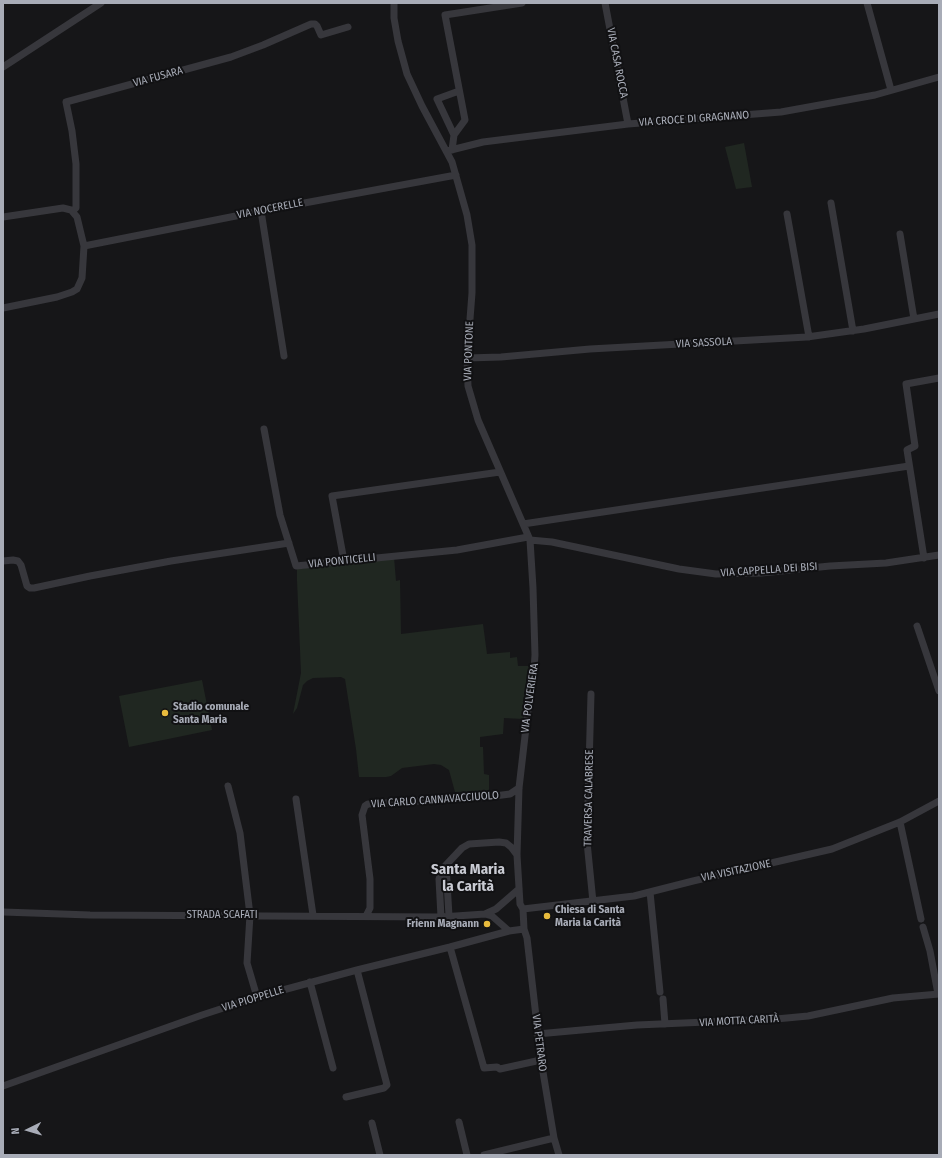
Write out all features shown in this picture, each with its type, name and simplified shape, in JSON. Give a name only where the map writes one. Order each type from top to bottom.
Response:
[{"type":"street","points":[[3,67],[101,3]]},
{"type":"street","name":"VIA PONTONE","points":[[394,3],[394,18],[398,41],[407,74],[422,106],[449,150],[467,215],[472,245],[472,293],[467,358],[468,386],[476,414],[529,539]]},
{"type":"street","points":[[449,150],[454,135],[465,120],[444,15],[522,3]]},
{"type":"street","name":"VIA CASA ROCCA","points":[[605,3],[628,124]]},
{"type":"street","points":[[867,3],[890,90]]},
{"type":"street","name":"VIA FUSARA","points":[[72,211],[76,208],[76,164],[72,131],[66,102],[231,57],[264,45],[311,24],[317,26],[321,35],[348,28]]},
{"type":"street","name":"VIA CROCE DI GRAGNANO","points":[[449,150],[483,142],[628,124],[781,112],[875,95],[939,77]]},
{"type":"street","points":[[454,135],[437,99],[460,91]]},
{"type":"street","name":"VIA NOCERELLE","points":[[84,246],[456,175]]},
{"type":"street","points":[[831,203],[853,331]]},
{"type":"street","points":[[3,217],[63,208],[72,211],[77,216],[84,246],[82,278],[77,289],[57,297],[3,308]]},
{"type":"street","points":[[261,211],[284,356]]},
{"type":"street","points":[[787,214],[809,337]]},
{"type":"street","points":[[900,234],[914,319]]},
{"type":"street","name":"VIA SASSOLA","points":[[467,358],[501,357],[590,349],[809,337],[853,331],[939,314]]},
{"type":"street","points":[[924,558],[907,450],[916,446],[906,384],[939,378]]},
{"type":"street","name":"VIA PONTICELLI","points":[[264,429],[280,515],[296,566],[457,550],[529,539]]},
{"type":"street","points":[[523,524],[909,466]]},
{"type":"street","points":[[344,561],[332,496],[500,472]]},
{"type":"street","name":"VIA CAPPELLA DEI BISI","points":[[529,539],[552,542],[679,569],[716,574],[761,573],[830,566],[886,563],[939,555]]},
{"type":"street","name":"VIA POLVERIERA","points":[[517,854],[519,788],[535,663],[533,588],[529,539]]},
{"type":"street","points":[[3,561],[18,561],[21,565],[27,586],[34,588],[171,561],[289,542]]},
{"type":"street","points":[[917,626],[939,691]]},
{"type":"street","name":"TRAVERSA CALABRESE","points":[[591,694],[587,842],[593,902]]},
{"type":"street","points":[[228,786],[240,833],[250,915],[247,963],[257,997]]},
{"type":"street","name":"VIA CARLO CANNAVACCIUOLO","points":[[366,916],[370,908],[370,879],[362,814],[365,806],[368,804],[487,797],[510,794],[519,788]]},
{"type":"street","points":[[510,794],[518,800]]},
{"type":"street","points":[[296,799],[312,901],[312,915]]},
{"type":"street","name":"VIA VISITAZIONE","points":[[523,909],[634,896],[832,849],[900,822],[939,801]]},
{"type":"street","points":[[900,822],[922,923],[930,951],[938,994]]},
{"type":"street","points":[[485,914],[496,909],[519,889],[517,854],[506,843],[469,844],[462,848],[446,865],[445,916],[485,914],[492,916],[509,931]]},
{"type":"street","name":"VIA PETRARO","points":[[519,889],[520,904],[523,909],[524,929],[527,938],[537,1034],[554,1138],[559,1155]]},
{"type":"street","points":[[650,892],[665,1024]]},
{"type":"street","name":"STRADA SCAFATI","points":[[3,912],[97,915],[445,916]]},
{"type":"street","name":"VIA PIOPPELLE","points":[[3,1086],[202,1015],[257,997],[509,931],[524,929]]},
{"type":"street","points":[[450,947],[484,1068],[500,1068],[541,1060]]},
{"type":"street","points":[[346,1097],[384,1088],[387,1085],[357,970]]},
{"type":"street","points":[[310,982],[334,1068]]},
{"type":"street","name":"VIA MOTTA CARITÀ","points":[[537,1034],[637,1025],[776,1020],[808,1016],[893,998],[938,994]]},
{"type":"street","points":[[460,1122],[467,1155]]},
{"type":"street","points":[[372,1123],[380,1155]]},
{"type":"street","points":[[484,1155],[554,1138]]},
{"type":"shaded area","points":[[744,143],[752,187],[736,189],[725,147]]},
{"type":"shaded area","points":[[394,557],[396,581],[400,580],[401,634],[483,624],[487,654],[510,652],[510,658],[517,657],[518,666],[530,666],[523,719],[504,718],[503,734],[480,737],[480,747],[483,747],[484,774],[489,775],[489,791],[455,792],[449,770],[441,765],[434,764],[402,768],[391,776],[386,777],[359,777],[345,679],[341,677],[313,678],[307,681],[303,685],[297,708],[293,714],[301,673],[297,569]]},
{"type":"shaded area","name":"Stadio comunale Santa Maria","points":[[202,680],[212,730],[129,747],[119,696]]},
{"type":"place","name":"Stadio comunale Santa Maria","points":[[165,713]]},
{"type":"place","name":"Chiesa di Santa Maria la Carità","points":[[547,916]]},
{"type":"place","name":"Frienn Magnann","points":[[487,924]]},
{"type":"district","name":"Santa Maria la Carità","points":[[468,878]]}]
